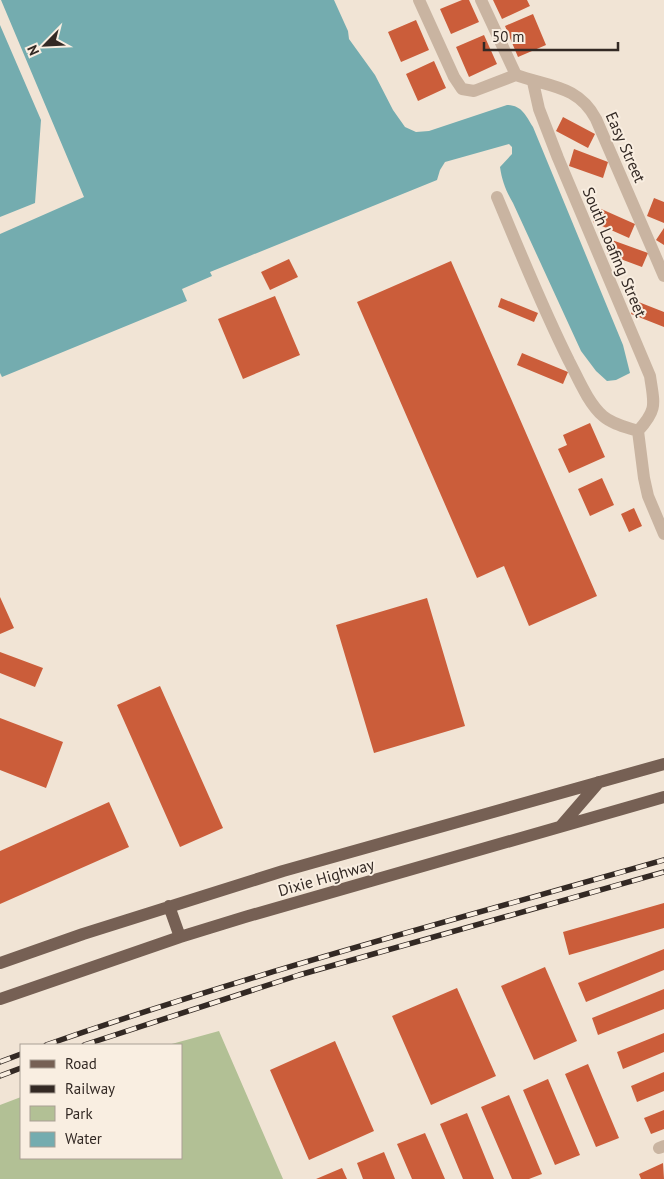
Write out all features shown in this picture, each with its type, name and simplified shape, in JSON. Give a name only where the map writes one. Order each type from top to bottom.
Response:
[{"type":"main road","name":"Dixie Highway","points":[[0,963],[169,906],[283,871],[664,764]]},
{"type":"main road","points":[[561,826],[599,782]]},
{"type":"main road","name":"Dixie Highway","points":[[0,999],[180,937],[309,898],[664,798]]},
{"type":"main road","points":[[169,906],[180,937]]},
{"type":"street","points":[[420,0],[454,77],[462,89],[474,91],[516,75],[481,0]]},
{"type":"street","name":"Easy Street","points":[[516,75],[533,82],[570,92],[581,98],[590,108],[664,276]]},
{"type":"street","name":"South Loafing Street","points":[[533,82],[540,109],[558,158],[650,376],[654,404],[648,420],[638,431]]},
{"type":"street","points":[[497,197],[556,334],[588,396],[603,416],[620,425],[638,431],[648,496],[664,534]]},
{"type":"green space","points":[[219,1031],[283,1179],[0,1179],[0,1105],[20,1097],[20,1159],[182,1159],[182,1044],[172,1044]]},
{"type":"water","points":[[1,0],[334,0],[348,31],[349,39],[375,75],[393,110],[405,127],[416,132],[429,131],[507,105],[520,109],[533,127],[623,345],[630,373],[616,380],[607,381],[596,371],[581,351],[505,186],[500,167],[512,154],[512,147],[509,144],[445,162],[437,180],[210,272],[212,276],[182,289],[187,301],[2,377],[0,373],[0,234],[84,197]]},
{"type":"water","points":[[0,25],[41,120],[35,203],[0,217]]},
{"type":"building","points":[[462,0],[469,0],[479,22],[451,34],[440,9]]},
{"type":"building","points":[[493,0],[527,0],[530,6],[502,19]]},
{"type":"building","points":[[533,14],[546,45],[518,57],[505,26]]},
{"type":"building","points":[[416,20],[429,50],[401,62],[388,32]]},
{"type":"building","points":[[484,35],[497,64],[469,77],[456,47]]},
{"type":"building","points":[[434,61],[446,88],[418,101],[406,74]]},
{"type":"building","points":[[563,117],[595,134],[588,148],[556,131]]},
{"type":"building","points":[[574,149],[608,162],[603,178],[569,166]]},
{"type":"building","points":[[654,198],[664,202],[664,223],[647,216]]},
{"type":"building","points":[[599,208],[635,224],[629,238],[593,222]]},
{"type":"building","points":[[664,228],[664,245],[656,240]]},
{"type":"building","points":[[612,240],[648,253],[642,267],[607,254]]},
{"type":"building","points":[[289,259],[298,277],[270,290],[261,272]]},
{"type":"building","points":[[451,261],[597,596],[529,626],[504,566],[477,578],[357,302]]},
{"type":"building","points":[[275,296],[300,355],[243,379],[218,319]]},
{"type":"building","points":[[501,298],[538,313],[534,322],[498,307]]},
{"type":"building","points":[[636,301],[664,312],[664,327],[631,314]]},
{"type":"building","points":[[522,353],[568,372],[563,384],[517,365]]},
{"type":"building","points":[[590,423],[605,457],[569,473],[558,449],[567,445],[563,435]]},
{"type":"building","points":[[602,478],[614,505],[590,516],[578,489]]},
{"type":"building","points":[[634,508],[642,526],[629,532],[621,514]]},
{"type":"building","points":[[0,597],[14,628],[0,634]]},
{"type":"building","points":[[427,598],[465,726],[374,753],[336,625]]},
{"type":"building","points":[[0,652],[43,668],[35,687],[0,673]]},
{"type":"building","points":[[160,686],[223,828],[180,847],[117,705]]},
{"type":"building","points":[[0,718],[63,742],[46,788],[0,770]]},
{"type":"building","points":[[109,802],[129,847],[0,904],[0,851]]},
{"type":"building","points":[[664,903],[664,928],[569,955],[563,932]]},
{"type":"building","points":[[664,949],[664,970],[586,1002],[578,983]]},
{"type":"building","points":[[545,967],[577,1041],[534,1060],[501,986]]},
{"type":"building","points":[[457,988],[496,1076],[431,1105],[392,1016]]},
{"type":"building","points":[[664,989],[664,1009],[598,1035],[592,1018]]},
{"type":"building","points":[[664,1033],[664,1052],[623,1069],[617,1052]]},
{"type":"building","points":[[335,1041],[374,1131],[309,1160],[270,1070]]},
{"type":"building","points":[[588,1064],[619,1138],[596,1147],[565,1074]]},
{"type":"building","points":[[664,1072],[664,1091],[637,1102],[631,1086]]},
{"type":"building","points":[[548,1079],[580,1155],[555,1165],[523,1090]]},
{"type":"building","points":[[509,1095],[542,1174],[529,1179],[512,1179],[481,1107]]},
{"type":"building","points":[[664,1110],[664,1129],[651,1134],[644,1118]]},
{"type":"building","points":[[467,1113],[494,1179],[463,1179],[440,1124]]},
{"type":"building","points":[[425,1133],[445,1179],[412,1179],[397,1144]]},
{"type":"building","points":[[384,1152],[395,1179],[363,1179],[357,1163]]},
{"type":"building","points":[[663,1163],[664,1179],[641,1179],[639,1174]]},
{"type":"building","points":[[342,1168],[347,1179],[316,1179]]},
{"type":"railway","points":[[49,1044],[199,994],[664,860]]},
{"type":"railway","points":[[87,1044],[299,975],[664,872]]},
{"type":"railway","points":[[0,1062],[20,1054]]},
{"type":"railway","points":[[0,1076],[20,1068]]}]
